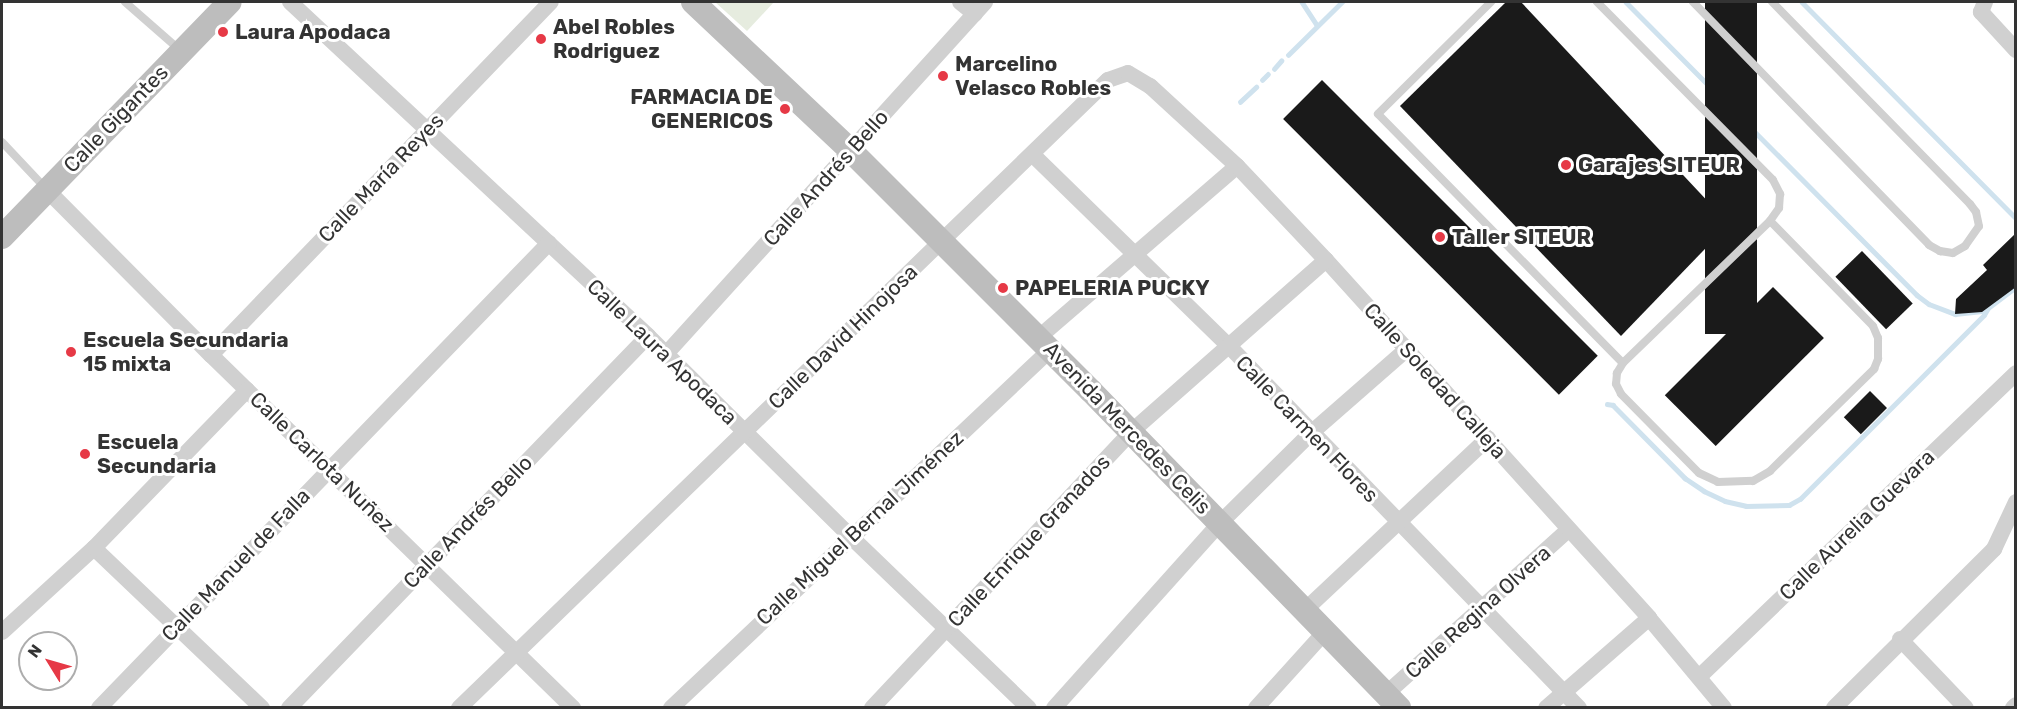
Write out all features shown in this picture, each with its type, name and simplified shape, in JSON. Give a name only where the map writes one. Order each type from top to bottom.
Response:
[{"type":"main road","name":"Calle Gigantes","points":[[2,237],[230,2]]},
{"type":"main road","name":"Avenida Mercedes Celis","points":[[693,2],[851,151],[942,241],[1393,701]]},
{"type":"street","name":"Calle Laura Apodaca","points":[[290,2],[648,336],[850,536],[1029,708]]},
{"type":"street","name":"Calle María Reyes","points":[[211,355],[551,2]]},
{"type":"street","points":[[960,2],[980,8]]},
{"type":"street","points":[[1985,2],[1981,12],[2016,50]]},
{"type":"street","name":"Calle Andrés Bello","points":[[666,354],[980,8]]},
{"type":"street","name":"Calle David Hinojosa","points":[[459,708],[1108,80],[1128,73]]},
{"type":"street","name":"Calle Soledad Calleja","points":[[1128,73],[1150,87],[1237,166],[1326,260],[1649,618],[1724,708]]},
{"type":"street","name":"Calle Carmen Flores","points":[[1032,154],[1228,345],[1397,523],[1579,708]]},
{"type":"street","name":"Calle Miguel Bernal Jiménez","points":[[671,708],[850,536],[1135,254],[1237,166]]},
{"type":"street","name":"Calle Carlota Nuñez","points":[[47,190],[211,355],[573,708]]},
{"type":"street","name":"Calle Manuel de Falla","points":[[99,708],[549,243]]},
{"type":"street","name":"Calle Enrique Granados","points":[[873,708],[1131,432],[1326,260]]},
{"type":"street","name":"Calle Andrés Bello","points":[[289,708],[648,336]]},
{"type":"street","points":[[1054,708],[1220,523],[1311,433],[1407,349]]},
{"type":"street","name":"Calle Aurelia Guevara","points":[[1699,677],[2016,373]]},
{"type":"street","points":[[2,632],[94,548],[247,390]]},
{"type":"street","points":[[1305,610],[1488,438]]},
{"type":"street","points":[[1834,708],[1900,639],[1994,549],[2016,502]]},
{"type":"street","name":"Calle Regina Olvera","points":[[1393,701],[1482,608],[1569,530]]},
{"type":"street","points":[[94,548],[262,708]]},
{"type":"street","points":[[1546,708],[1649,618]]},
{"type":"street","points":[[1256,708],[1325,632]]},
{"type":"street","points":[[1900,639],[1966,708]]},
{"type":"lane","points":[[125,2],[181,52]]},
{"type":"lane","points":[[1491,2],[1378,114],[1623,363]]},
{"type":"lane","points":[[1597,2],[1773,180],[1780,194],[1779,208],[1770,221],[1623,363],[1617,373],[1616,384],[1621,394],[1699,473],[1718,482],[1753,481],[1770,471],[1874,369],[1878,349],[1873,326],[1770,221]]},
{"type":"lane","points":[[1693,2],[1929,245],[1940,251],[1953,253],[1965,246],[1973,238],[1978,225],[1976,212],[1970,204],[1772,2]]},
{"type":"lane","points":[[2,142],[47,190]]},
{"type":"shaded area","points":[[715,2],[774,2],[747,31]]},
{"type":"building","name":"Garajes SITEUR","points":[[1506,2],[1521,2],[1729,224],[1621,336],[1400,106]]},
{"type":"building","points":[[1705,2],[1757,2],[1757,334],[1705,334]]},
{"type":"building","name":"Taller SITEUR","points":[[1322,80],[1598,356],[1559,395],[1283,119]]},
{"type":"building","points":[[2016,233],[2016,287],[1982,312],[1955,314],[1956,299],[1987,270],[1983,265]]},
{"type":"building","points":[[1862,251],[1913,304],[1886,329],[1835,277]]},
{"type":"building","points":[[1773,287],[1824,338],[1716,446],[1665,395]]},
{"type":"building","points":[[1870,391],[1887,408],[1861,434],[1844,417]]},
{"type":"waterway","points":[[1302,2],[1317,25]]},
{"type":"waterway","points":[[1288,55],[1342,2]]},
{"type":"waterway","points":[[1626,2],[1917,295],[1929,304],[1955,314],[1982,311]]},
{"type":"waterway","points":[[1802,2],[2016,218]]},
{"type":"waterway","points":[[1274,69],[1281,61]]},
{"type":"waterway","points":[[1262,80],[1268,74]]},
{"type":"waterway","points":[[1240,102],[1256,87]]},
{"type":"waterway","points":[[1607,404],[1613,405],[1685,478],[1704,491],[1725,501],[1746,506],[1789,505],[1800,499],[1984,315],[1988,308],[2016,287]]},
{"type":"place","name":"Laura Apodaca","points":[[223,32]]},
{"type":"place","name":"Abel Robles Rodriguez","points":[[541,39]]},
{"type":"place","name":"Marcelino Velasco Robles","points":[[943,76]]},
{"type":"place","name":"FARMACIA DE GENERICOS","points":[[785,109]]},
{"type":"place","name":"Garajes SITEUR","points":[[1566,165]]},
{"type":"place","name":"Taller SITEUR","points":[[1440,237]]},
{"type":"place","name":"PAPELERIA PUCKY","points":[[1003,288]]},
{"type":"place","name":"Escuela Secundaria 15 mixta","points":[[71,352]]},
{"type":"place","name":"Escuela Secundaria","points":[[85,454]]}]
